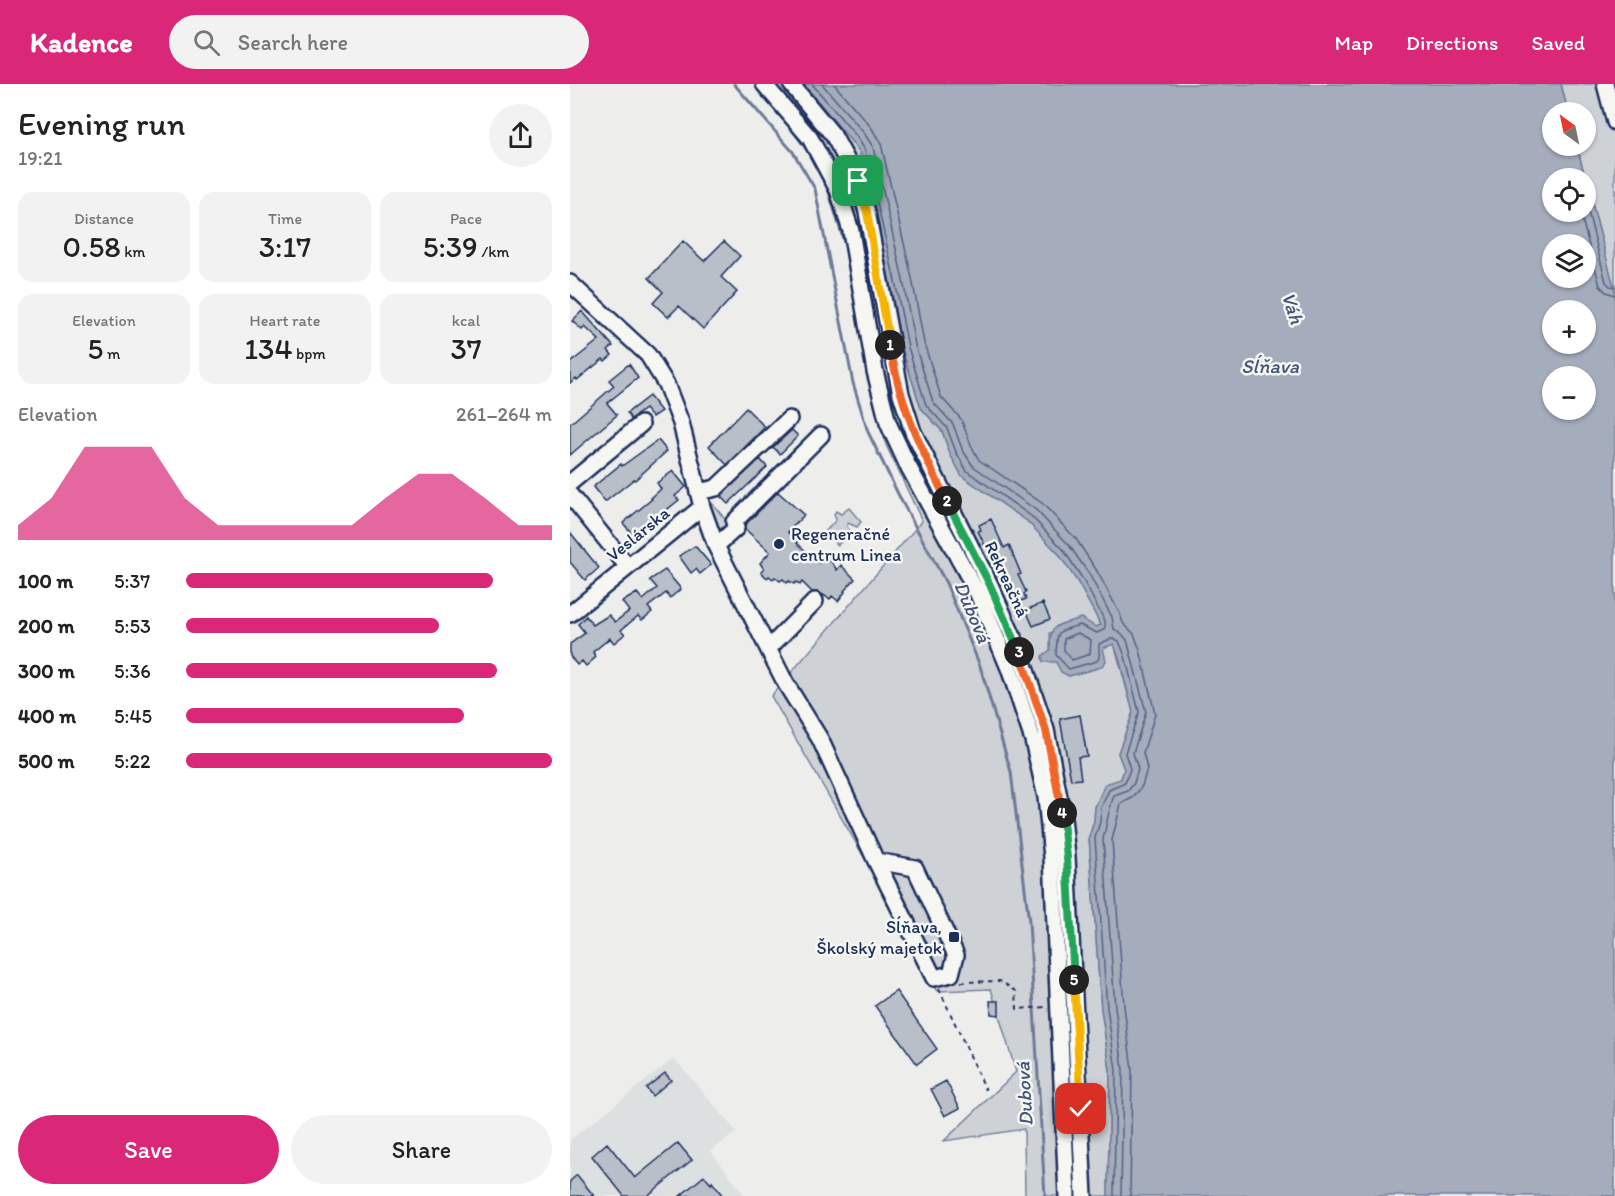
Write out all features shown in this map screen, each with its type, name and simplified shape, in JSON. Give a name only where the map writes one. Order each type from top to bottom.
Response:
[{"type":"street","points":[[764,84],[810,138],[832,176],[851,231],[875,371],[888,423],[907,464],[978,594],[1009,668],[1029,730],[1046,797],[1052,857],[1067,1196]]},
{"type":"street","name":"Rekreačná","points":[[791,84],[833,135],[858,181],[867,212],[892,354],[906,412],[918,442],[990,585],[1009,628],[1046,730],[1067,857],[1084,1196]]},
{"type":"street","points":[[1605,84],[1615,122]]},
{"type":"street","points":[[570,283],[648,356],[666,384],[681,423],[700,500],[717,546],[786,684],[820,739],[876,861],[934,978],[951,974],[956,955],[915,868],[876,861]]},
{"type":"street","name":"Veslárska","points":[[570,614],[628,567],[789,419]]},
{"type":"street","points":[[570,483],[641,424]]},
{"type":"street","points":[[717,546],[736,528],[734,522],[821,435]]},
{"type":"street","points":[[570,495],[628,567]]},
{"type":"street","points":[[769,648],[815,602]]},
{"type":"street","points":[[1029,730],[1046,730]]},
{"type":"path","points":[[951,974],[959,982],[1000,981],[1016,991],[1017,1009],[1047,1007]]},
{"type":"path","points":[[934,978],[986,1090]]},
{"type":"shaded area","points":[[756,84],[804,84],[860,152],[890,283],[902,349],[921,408],[942,431],[950,454],[962,476],[1027,521],[1058,553],[1077,581],[1101,625],[1050,633],[1052,651],[1059,668],[1069,676],[1101,667],[1103,648],[1114,643],[1133,712],[1118,753],[1124,769],[1121,779],[1095,807],[1089,837],[1101,1009],[1110,1070],[1108,1196],[1025,1196],[1024,1129],[944,1141],[1016,1072],[991,989],[937,991],[922,971],[887,897],[771,696],[922,521],[886,445],[864,356],[845,248],[823,174],[772,102]]},
{"type":"shaded area","points":[[1561,84],[1615,84],[1615,291],[1596,218],[1596,168],[1583,168],[1580,156],[1596,156],[1596,102],[1566,102]]},
{"type":"shaded area","points":[[707,497],[729,524],[724,535],[714,532],[704,501]]},
{"type":"shaded area","points":[[849,508],[861,522],[857,527],[848,523],[850,533],[838,545],[824,533],[836,520],[834,514],[836,511],[841,514]]},
{"type":"shaded area","points":[[674,1058],[737,1132],[711,1151],[745,1196],[570,1196],[570,1140]]},
{"type":"water","name":"Sĺňava","points":[[804,84],[1561,84],[1566,102],[1542,102],[1542,156],[1580,156],[1582,168],[1542,168],[1542,222],[1596,222],[1596,218],[1615,291],[1615,1196],[1108,1196],[1110,1070],[1101,1009],[1089,837],[1095,807],[1105,784],[1121,779],[1124,769],[1118,753],[1133,712],[1114,644],[1103,648],[1106,661],[1101,667],[1069,676],[1061,672],[1056,662],[1043,662],[1042,656],[1050,650],[1051,634],[1056,626],[1081,618],[1096,627],[1101,625],[1077,581],[1058,553],[1027,521],[962,476],[950,454],[942,431],[921,408],[902,349],[890,283],[860,152]]},
{"type":"building","points":[[683,241],[704,261],[724,241],[740,256],[721,277],[737,292],[703,329],[679,306],[668,317],[653,303],[663,292],[649,278]]},
{"type":"building","points":[[582,311],[613,346],[608,350],[612,355],[570,383],[570,363],[599,340],[585,327],[582,330],[572,321]]},
{"type":"building","points":[[629,364],[638,378],[607,403],[617,415],[570,455],[570,424],[614,386],[609,380]]},
{"type":"building","points":[[649,396],[661,411],[652,417],[645,409],[631,419],[627,413]]},
{"type":"building","points":[[746,408],[765,427],[727,465],[709,446]]},
{"type":"building","points":[[792,430],[798,436],[780,454],[773,447]]},
{"type":"building","points":[[658,440],[667,451],[635,480],[605,502],[593,487],[621,464],[622,466]]},
{"type":"building","points":[[760,459],[767,467],[728,504],[720,496]]},
{"type":"building","points":[[673,471],[686,487],[675,496],[679,500],[634,536],[623,523],[652,499],[661,489],[657,483]]},
{"type":"building","name":"Regeneračné centrum Linea","points":[[778,492],[804,515],[788,532],[799,541],[797,543],[810,555],[812,553],[819,563],[824,558],[828,562],[830,560],[837,570],[841,565],[855,579],[838,601],[832,596],[830,599],[818,592],[812,592],[802,582],[800,585],[796,582],[787,583],[775,577],[767,578],[761,572],[764,569],[760,563],[770,552],[745,529],[745,525]]},
{"type":"building","points":[[991,519],[1004,548],[1009,545],[1021,574],[1018,575],[1026,592],[1024,594],[1026,599],[1016,603],[991,546],[986,548],[978,531],[981,530],[979,525]]},
{"type":"building","points":[[570,532],[599,568],[585,580],[570,562]]},
{"type":"building","points":[[695,546],[711,565],[700,574],[696,569],[691,573],[679,556]]},
{"type":"building","points":[[665,570],[681,589],[670,598],[666,593],[648,607],[652,612],[642,620],[638,616],[621,630],[625,634],[614,643],[610,638],[593,652],[596,657],[586,666],[582,661],[577,665],[570,656],[570,644],[585,633],[578,624],[586,616],[593,625],[609,615],[615,622],[629,611],[622,602],[637,593],[643,600],[657,588],[650,580]]},
{"type":"building","points":[[1043,603],[1050,619],[1033,626],[1026,610]]},
{"type":"building","points":[[1080,715],[1087,756],[1078,757],[1081,779],[1071,780],[1060,719]]},
{"type":"building","points":[[896,991],[937,1049],[917,1064],[875,1006]]},
{"type":"building","points":[[990,1001],[999,1001],[999,1015],[991,1014]]},
{"type":"building","points":[[665,1073],[671,1080],[652,1096],[646,1088]]},
{"type":"building","points":[[946,1081],[960,1108],[945,1116],[931,1089]]},
{"type":"building","points":[[607,1143],[635,1178],[678,1143],[692,1160],[647,1196],[624,1196],[592,1156]]},
{"type":"building","points":[[577,1175],[594,1196],[570,1196],[570,1181]]},
{"type":"building","points":[[704,1176],[723,1196],[680,1196]]},
{"type":"waterway","name":"Dubová","points":[[734,84],[793,152],[815,189],[853,383],[868,432],[901,500],[946,583],[980,666],[1011,772],[1029,922],[1045,1196]]},
{"type":"place","name":"Regeneračné centrum Linea","points":[[779,544]]},
{"type":"place","name":"Sĺňava, Školský majetok","points":[[954,937]]},
{"type":"route","points":[[858,181],[867,212],[892,354],[906,412],[927,462],[990,585],[1018,650],[1046,730],[1067,857],[1081,1109]]},
{"type":"water label","name":"Váh","points":[[1293,308]]}]
